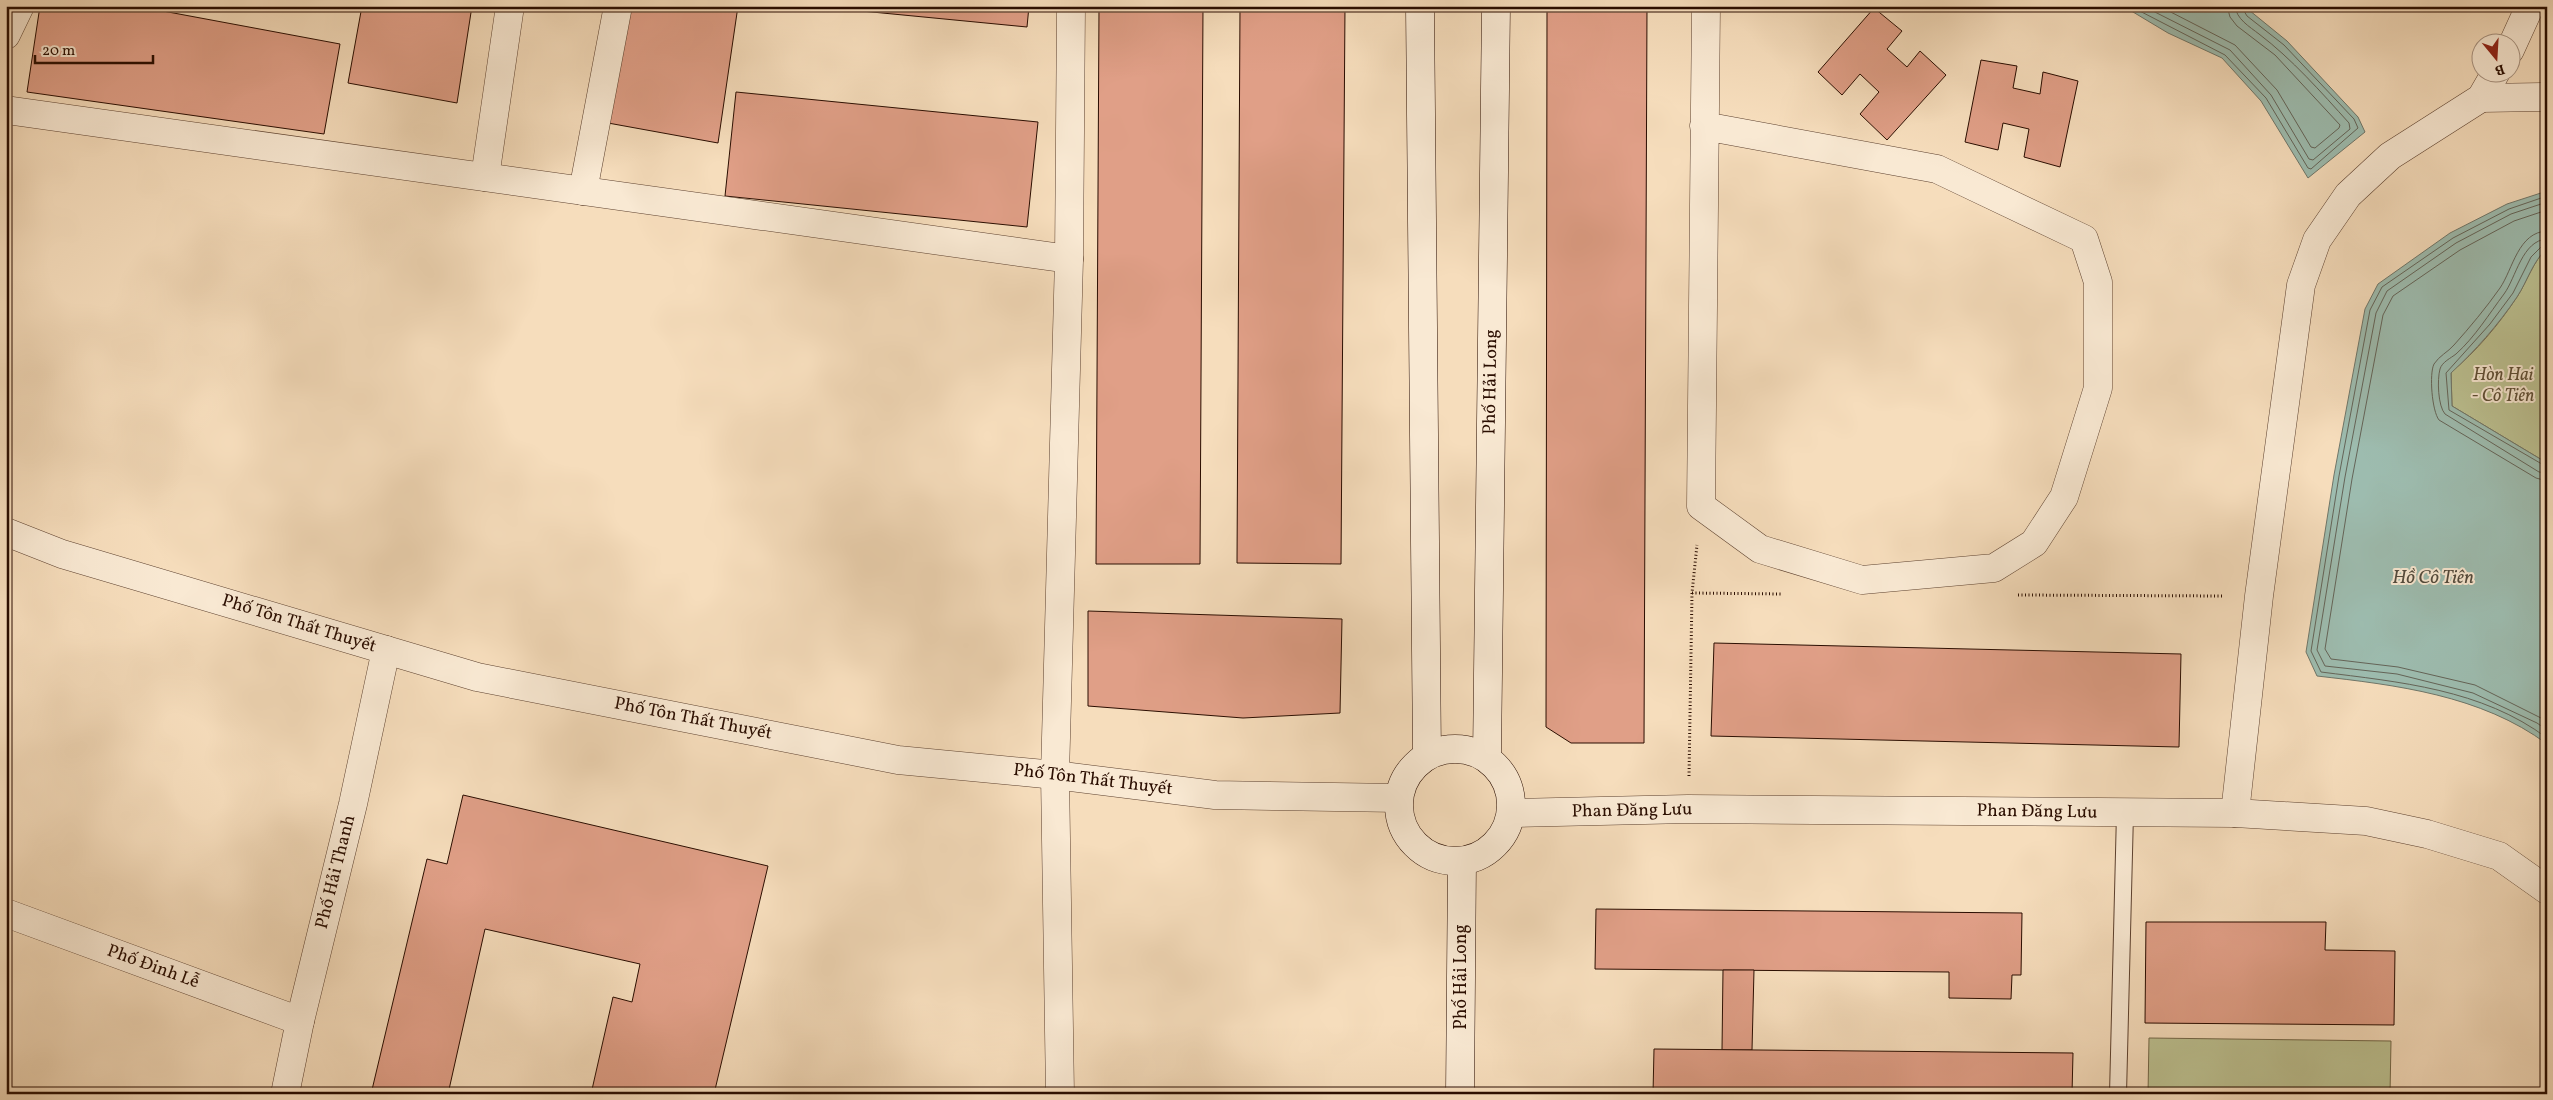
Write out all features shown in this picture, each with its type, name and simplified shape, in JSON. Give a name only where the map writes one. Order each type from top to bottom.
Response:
[{"type":"street","points":[[6,35],[20,6]]},
{"type":"street","points":[[484,177],[510,6]]},
{"type":"street","points":[[583,191],[618,6]]},
{"type":"street","points":[[1060,1094],[1055,775],[1069,259],[1071,6]]},
{"type":"street","points":[[1420,6],[1427,756]]},
{"type":"street","name":"Phố Hải Long","points":[[1486,757],[1496,6]]},
{"type":"street","points":[[1704,126],[1937,169],[2084,239],[2098,282],[2098,388],[2064,497],[2034,543],[1994,568],[1862,580],[1760,549],[1701,506],[1704,126],[1706,6]]},
{"type":"street","points":[[2518,32],[2530,6]]},
{"type":"street","points":[[2235,813],[2259,596],[2301,284],[2317,240],[2348,195],[2390,156],[2481,98],[2490,82]]},
{"type":"street","points":[[2481,98],[2547,97]]},
{"type":"street","points":[[6,110],[1069,259]]},
{"type":"street","name":"Phố Tôn Thất Thuyết","points":[[6,532],[62,554],[477,676],[898,760],[1055,775],[1214,795],[1399,798]]},
{"type":"street","name":"Phố Hải Thanh","points":[[285,1094],[300,1021],[353,804],[386,650]]},
{"type":"street","points":[[1446,749],[1467,749],[1486,757],[1502,772],[1511,792],[1512,813],[1506,831],[1495,845],[1479,856],[1462,861],[1442,860],[1423,852],[1408,837],[1400,819],[1399,798],[1404,781],[1413,766],[1427,756],[1446,749]]},
{"type":"street","name":"Phan Đăng Lưu","points":[[1512,813],[1688,809],[2235,813],[2366,821],[2427,834],[2499,856],[2547,890]]},
{"type":"street","name":"Phố Hải Long","points":[[1460,1094],[1462,861]]},
{"type":"street","name":"Phố Đinh Lễ","points":[[6,913],[300,1021]]},
{"type":"lane","points":[[2118,1094],[2125,813]]},
{"type":"path","points":[[1688,809],[1692,593],[1701,506]]},
{"type":"green space","name":"Hòn Hai - Cô Tiên","points":[[2547,248],[2547,463],[2452,406],[2451,372],[2478,347],[2503,317]]},
{"type":"green space","points":[[2149,1038],[2391,1041],[2390,1094],[2148,1094]]},
{"type":"water","points":[[2123,6],[2244,6],[2287,41],[2358,117],[2365,132],[2308,178],[2261,101],[2222,58],[2168,33]]},
{"type":"water","name":"Hồ Cô Tiên","points":[[2547,191],[2547,248],[2502,318],[2451,373],[2452,406],[2547,463],[2547,744],[2521,727],[2466,703],[2407,689],[2317,676],[2306,652],[2334,475],[2365,309],[2378,284],[2450,233],[2507,204]]},
{"type":"building","points":[[40,6],[136,6],[340,44],[324,134],[27,92]]},
{"type":"building","points":[[362,6],[472,6],[457,103],[348,83]]},
{"type":"building","points":[[631,6],[738,6],[718,143],[608,123]]},
{"type":"building","points":[[810,6],[1029,6],[1027,27]]},
{"type":"building","points":[[1099,6],[1203,6],[1200,564],[1096,564]]},
{"type":"building","points":[[1240,6],[1345,6],[1341,564],[1237,563]]},
{"type":"building","points":[[1547,6],[1647,6],[1644,743],[1571,743],[1546,727]]},
{"type":"building","points":[[1874,8],[1902,31],[1887,49],[1907,67],[1920,51],[1946,75],[1887,140],[1860,114],[1879,92],[1860,74],[1842,95],[1818,72]]},
{"type":"building","points":[[1981,60],[2017,66],[2013,88],[2040,94],[2043,72],[2078,81],[2060,167],[2024,157],[2029,129],[2003,123],[1998,150],[1965,142]]},
{"type":"building","points":[[736,92],[1038,122],[1027,227],[725,196]]},
{"type":"building","points":[[1088,611],[1342,619],[1340,713],[1243,718],[1088,706]]},
{"type":"building","points":[[1714,643],[2181,654],[2179,747],[1711,736]]},
{"type":"building","points":[[463,795],[768,866],[714,1094],[591,1094],[613,997],[632,1002],[640,964],[485,929],[448,1094],[371,1094],[427,859],[447,864]]},
{"type":"building","points":[[1596,909],[2022,913],[2021,975],[2012,975],[2011,999],[1949,998],[1949,972],[1595,969]]},
{"type":"building","points":[[2146,922],[2326,922],[2325,950],[2395,951],[2394,1025],[2145,1023]]},
{"type":"building","points":[[1723,970],[1754,970],[1752,1050],[1722,1050]]},
{"type":"building","points":[[1654,1049],[2073,1053],[2072,1094],[1653,1094]]}]
